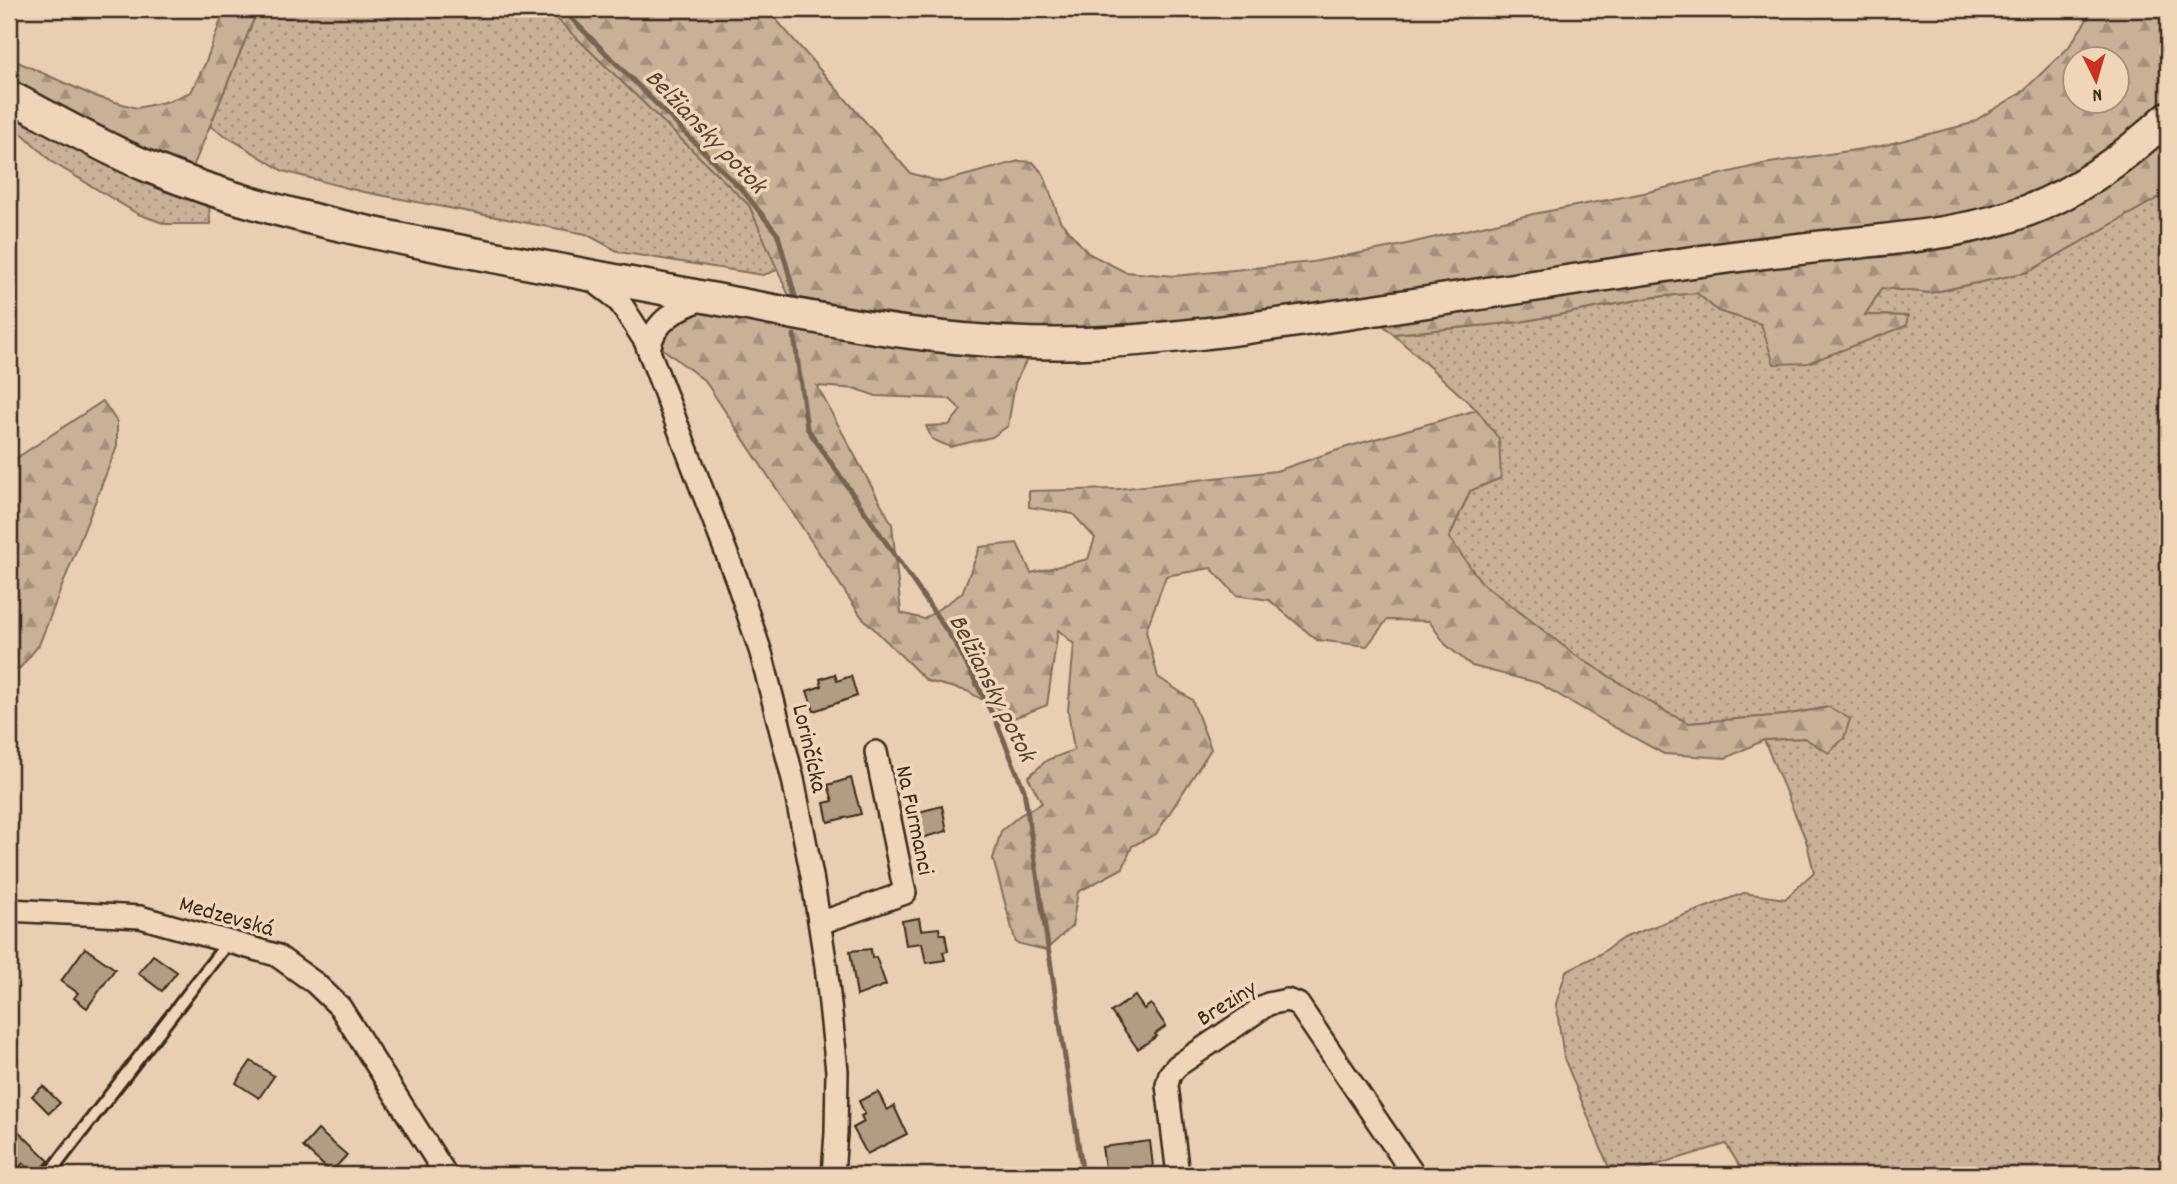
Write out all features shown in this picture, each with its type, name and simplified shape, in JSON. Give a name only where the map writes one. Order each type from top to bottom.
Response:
[{"type":"main road","points":[[9,96],[99,144],[149,167],[288,213],[384,236],[789,313],[974,341],[1031,344],[1087,343],[1241,329],[1734,256],[1924,235],[2000,220],[2035,208],[2095,175],[2168,117]]},
{"type":"street","points":[[584,275],[611,294],[652,341]]},
{"type":"street","points":[[633,321],[634,303],[647,286]]},
{"type":"street","points":[[647,286],[652,341]]},
{"type":"street","points":[[652,341],[676,311],[707,297]]},
{"type":"street","name":"Lorinčícka","points":[[652,341],[665,397],[731,566],[761,653],[793,779],[820,923],[833,1018],[837,1071],[833,1175]]},
{"type":"street","name":"Na Furmanci","points":[[820,923],[905,893],[876,752]]},
{"type":"street","name":"Medzevská","points":[[9,910],[140,917],[276,955],[315,983],[340,1007],[446,1175]]},
{"type":"street","name":"Breziny","points":[[1178,1175],[1168,1099],[1167,1085],[1170,1074],[1177,1066],[1268,1004],[1287,1000],[1298,1004],[1414,1175]]},
{"type":"lane","points":[[49,1174],[228,942]]},
{"type":"green space","points":[[225,9],[258,9],[193,167],[90,127],[9,81],[9,58],[94,96],[137,108],[169,101],[191,92],[205,64]]},
{"type":"green space","points":[[258,9],[547,9],[749,205],[778,270],[763,275],[619,252],[586,234],[359,191],[283,171],[210,126]]},
{"type":"green space","points":[[547,9],[767,9],[910,173],[941,182],[1019,161],[1033,162],[1044,175],[1060,221],[1088,253],[1125,272],[1175,276],[1312,262],[1398,246],[1533,214],[1644,193],[1763,164],[1881,146],[1969,124],[2021,93],[2062,54],[2062,116],[2132,116],[2132,46],[2069,46],[2094,9],[2168,9],[2168,97],[2153,113],[2101,156],[2061,179],[2021,198],[1968,214],[1146,329],[983,330],[850,312],[789,296],[749,205]]},
{"type":"green space","points":[[9,104],[209,201],[210,224],[166,224],[138,214],[52,162],[24,135],[9,128]]},
{"type":"green space","points":[[2168,126],[2168,192],[2028,272],[1930,293],[1882,288],[1865,315],[1908,316],[1906,326],[1808,363],[1774,364],[1761,324],[1718,311],[1697,293],[1654,297],[1520,322],[1393,334],[1374,317],[1944,239]]},
{"type":"green space","points":[[2168,192],[2168,1175],[1745,1175],[1726,1144],[1623,1175],[1612,1175],[1564,1058],[1556,1004],[1566,971],[1600,954],[1623,938],[1744,893],[1785,899],[1814,872],[1806,840],[1764,740],[1804,738],[1829,707],[1785,715],[1689,723],[1668,713],[1575,655],[1482,583],[1449,538],[1470,491],[1499,440],[1477,410],[1393,334],[1520,322],[1654,297],[1697,293],[1718,311],[1761,324],[1864,341],[1905,326],[1907,316],[1865,315],[1882,288],[1930,293],[2028,272]]},
{"type":"green space","points":[[706,305],[1030,353],[1015,383],[1008,426],[992,437],[950,447],[932,439],[926,426],[949,425],[961,410],[950,399],[876,396],[857,389],[817,386],[892,524],[901,613],[924,619],[962,593],[980,547],[1017,543],[1031,573],[1088,559],[1095,538],[1073,514],[1029,507],[1029,491],[1118,489],[1276,471],[1347,447],[1477,410],[1499,439],[1501,478],[1470,491],[1449,538],[1482,583],[1575,655],[1668,713],[1689,723],[1785,715],[1829,707],[1850,719],[1844,738],[1829,753],[1804,738],[1764,740],[1726,758],[1664,754],[1538,683],[1472,666],[1446,645],[1429,621],[1387,620],[1367,646],[1317,640],[1269,600],[1236,595],[1211,568],[1166,576],[1146,631],[1158,677],[1192,700],[1211,749],[1156,834],[1132,846],[1123,868],[1078,892],[1072,926],[1046,950],[1016,943],[993,859],[1001,831],[1020,815],[1042,803],[1028,777],[1047,760],[1074,750],[1068,711],[1074,644],[1058,630],[1047,705],[1014,718],[967,691],[927,681],[861,616],[705,381],[663,349],[663,331]]},
{"type":"green space","points":[[103,401],[117,422],[117,446],[39,645],[20,668],[9,671],[9,463]]},
{"type":"building","points":[[835,674],[837,681],[851,676],[857,696],[814,711],[807,691],[822,686],[820,679]]},
{"type":"building","points":[[851,778],[861,814],[828,822],[824,803],[833,801],[828,785]]},
{"type":"building","points":[[942,806],[947,831],[921,838],[915,813]]},
{"type":"building","points":[[919,918],[921,930],[939,928],[940,934],[945,934],[948,951],[943,952],[945,960],[926,963],[922,943],[906,945],[902,921]]},
{"type":"building","points":[[85,948],[115,969],[87,1008],[74,998],[78,993],[61,981]]},
{"type":"building","points":[[871,949],[872,958],[876,957],[886,985],[857,996],[850,951]]},
{"type":"building","points":[[153,955],[177,972],[162,991],[138,973]]},
{"type":"building","points":[[1135,996],[1144,1009],[1151,1004],[1166,1026],[1138,1049],[1111,1012]]},
{"type":"building","points":[[251,1061],[274,1076],[259,1098],[236,1083]]},
{"type":"building","points":[[43,1086],[60,1103],[49,1113],[32,1096]]},
{"type":"building","points":[[878,1092],[887,1110],[894,1106],[907,1134],[867,1154],[853,1128],[864,1122],[861,1116],[865,1114],[859,1101]]},
{"type":"building","points":[[9,1122],[49,1161],[35,1175],[23,1163],[13,1175],[9,1175]]},
{"type":"building","points":[[318,1130],[347,1155],[331,1172],[303,1147]]},
{"type":"building","points":[[1150,1141],[1154,1175],[1106,1175],[1102,1147]]},
{"type":"waterway","name":"Belžiansky potok","points":[[562,9],[744,192],[778,235],[795,296]]},
{"type":"waterway","name":"Belžiansky potok","points":[[794,335],[807,428],[956,644],[997,723],[1024,790],[1083,1175]]}]
